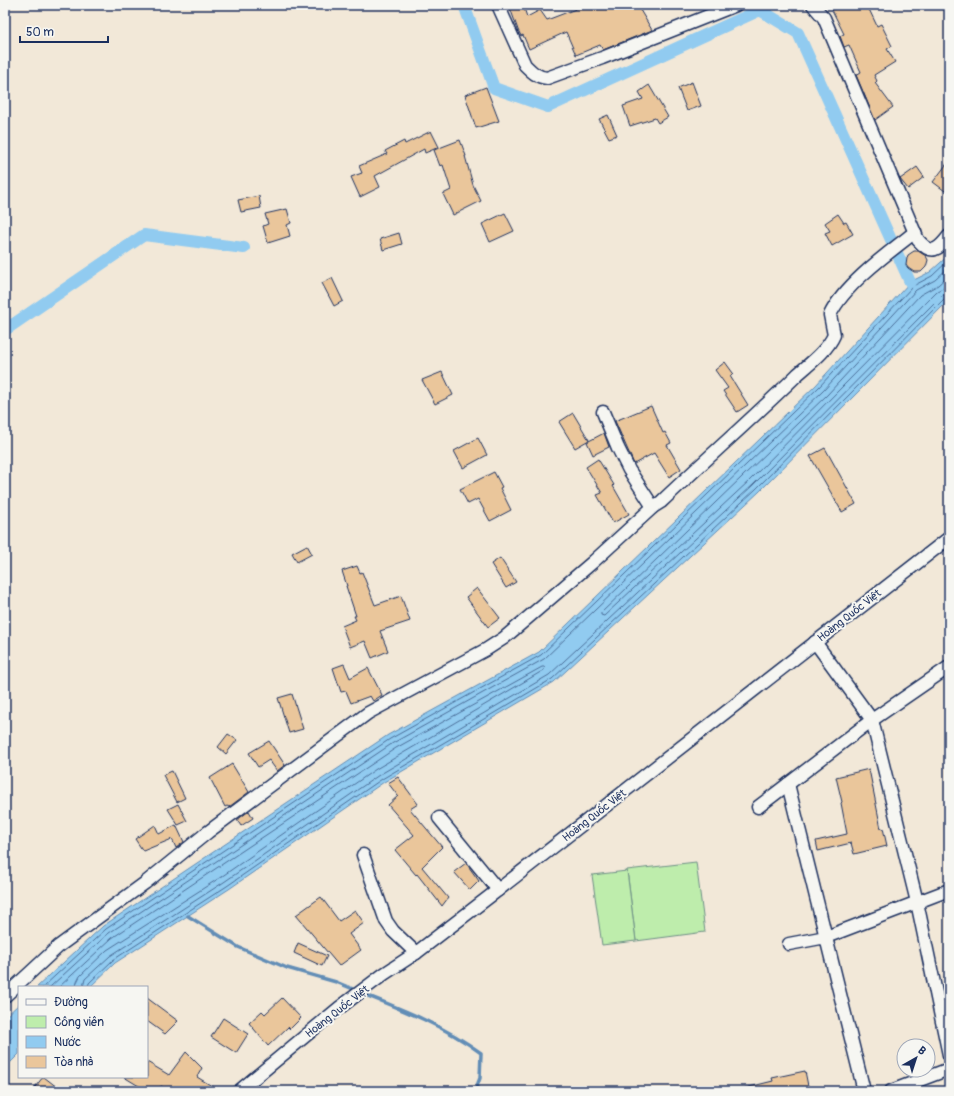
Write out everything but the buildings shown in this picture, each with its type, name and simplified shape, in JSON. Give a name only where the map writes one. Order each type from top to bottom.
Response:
[{"type":"street","points":[[498,5],[525,65],[540,77],[547,78],[736,5]]},
{"type":"street","points":[[813,5],[824,18],[918,240],[923,246],[930,250],[940,247],[949,236]]},
{"type":"street","points":[[5,996],[59,946],[140,887],[208,832],[368,713],[487,649],[504,638],[594,561],[653,507],[661,502],[722,444],[770,402],[824,349],[834,335],[830,315],[833,309],[858,278],[915,232]]},
{"type":"street","points":[[603,412],[627,465],[653,507]]},
{"type":"street","name":"Hoàng Quốc Việt","points":[[239,1091],[339,1008],[384,974],[416,953],[498,890],[949,538]]},
{"type":"street","points":[[814,642],[872,720],[917,902],[949,1055]]},
{"type":"street","points":[[758,807],[872,720],[949,667]]},
{"type":"street","points":[[788,784],[864,1091]]},
{"type":"street","points":[[439,818],[498,890]]},
{"type":"street","points":[[362,855],[386,921],[393,931],[416,953]]},
{"type":"street","points":[[789,944],[826,937],[949,890]]},
{"type":"street","points":[[891,1091],[949,1069]]},
{"type":"green space","points":[[696,862],[705,932],[636,941],[627,870]]},
{"type":"green space","points":[[627,871],[636,941],[602,945],[592,875]]},
{"type":"water","points":[[949,255],[949,300],[759,492],[554,682],[384,782],[229,889],[115,963],[91,986],[38,986],[103,926],[388,735],[539,652],[816,385],[910,282],[930,272]]},
{"type":"water","points":[[18,1005],[18,1055],[5,1068],[5,1017]]},
{"type":"waterway","points":[[464,5],[494,88],[548,107],[760,10],[798,33],[910,282]]},
{"type":"waterway","points":[[5,330],[144,235],[244,248]]},
{"type":"waterway","points":[[188,916],[238,947],[287,968],[336,982],[358,991]]},
{"type":"waterway","points":[[363,994],[439,1027],[481,1053],[480,1078],[475,1091]]}]
